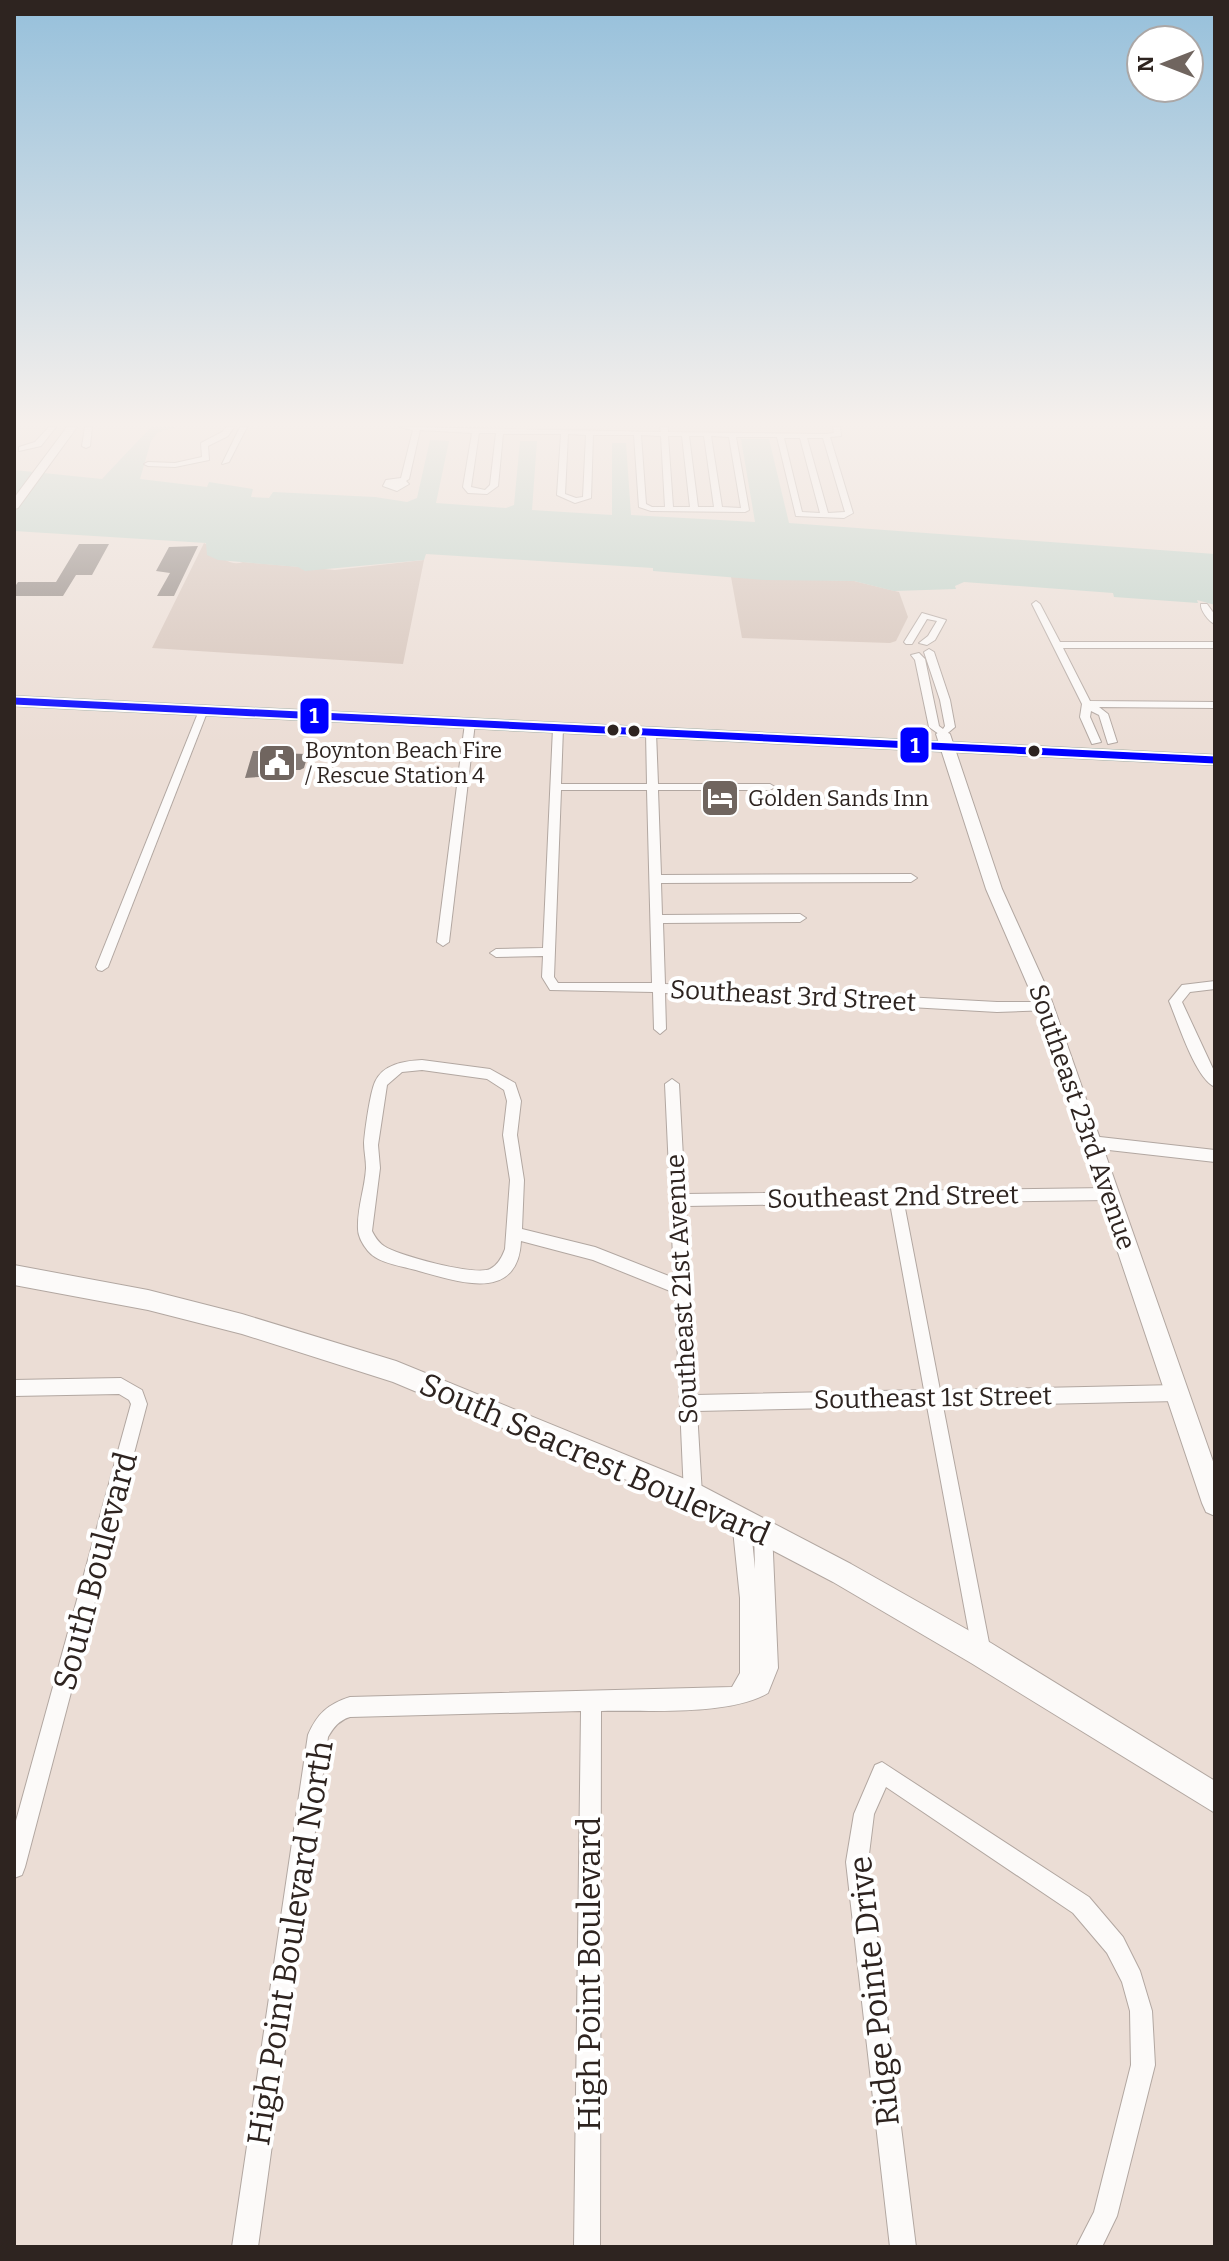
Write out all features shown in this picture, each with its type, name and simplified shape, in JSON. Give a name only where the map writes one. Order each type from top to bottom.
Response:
[{"type":"main road","points":[[14,690],[200,706],[558,728],[632,731],[649,726],[756,725],[945,741]]},
{"type":"main road","points":[[14,701],[200,706],[230,700],[945,741],[1215,747]]},
{"type":"main road","points":[[1098,746],[1215,760]]},
{"type":"street","points":[[1036,604],[1087,704],[1103,714],[1098,746]]},
{"type":"street","points":[[1204,606],[1215,621]]},
{"type":"street","points":[[916,655],[933,636],[942,620],[939,617],[925,615],[905,649],[916,655],[923,673],[934,727],[945,741]]},
{"type":"street","points":[[909,642],[926,647]]},
{"type":"street","points":[[1056,645],[1215,645]]},
{"type":"street","points":[[926,647],[942,686],[950,727],[945,741]]},
{"type":"street","points":[[1087,704],[1215,705]]},
{"type":"street","points":[[1087,704],[1085,717],[1098,746]]},
{"type":"street","points":[[102,967],[200,706]]},
{"type":"street","points":[[443,942],[470,723]]},
{"type":"street","points":[[649,726],[657,879],[660,1029]]},
{"type":"street","points":[[496,953],[549,952],[558,728]]},
{"type":"street","name":"Southeast 23rd Avenue","points":[[945,741],[994,889],[1045,1007],[1215,1503]]},
{"type":"street","points":[[556,787],[770,787]]},
{"type":"street","points":[[657,879],[911,878]]},
{"type":"street","points":[[658,919],[800,918]]},
{"type":"street","name":"Southeast 3rd Street","points":[[549,952],[548,977],[554,987],[660,988],[1045,1007]]},
{"type":"street","points":[[1215,985],[1193,985],[1180,991],[1175,1006],[1207,1073],[1215,1082]]},
{"type":"street","points":[[412,1065],[490,1074],[510,1087],[514,1101],[510,1135],[517,1180],[514,1233],[513,1249],[506,1265],[481,1279],[459,1278],[379,1251],[373,1245],[365,1231],[373,1168],[371,1145],[381,1083],[391,1071],[412,1065]]},
{"type":"street","name":"Southeast 21st Avenue","points":[[672,1084],[693,1495]]},
{"type":"street","points":[[1091,1142],[1215,1156]]},
{"type":"street","name":"Southeast 2nd Street","points":[[678,1200],[1108,1194]]},
{"type":"street","points":[[896,1197],[981,1653]]},
{"type":"street","points":[[514,1233],[595,1254],[681,1288]]},
{"type":"street","name":"South Seacrest Boulevard","points":[[14,1275],[148,1300],[229,1320],[381,1367],[693,1495],[842,1573],[981,1653],[1215,1798]]},
{"type":"street","name":"South Boulevard","points":[[14,1388],[121,1386],[136,1395],[139,1404],[14,1867]]},
{"type":"street","name":"Southeast 1st Street","points":[[688,1403],[1177,1393]]},
{"type":"street","name":"High Point Boulevard North","points":[[245,2247],[318,1735],[325,1720],[337,1710],[350,1707],[738,1695],[761,1686],[768,1668],[752,1526]]},
{"type":"street","name":"High Point Boulevard","points":[[587,2247],[591,1701]]},
{"type":"street","name":"Ridge Pointe Drive","points":[[903,2247],[857,1862],[864,1814],[882,1772],[1081,1905],[1115,1945],[1132,1979],[1141,2011],[1143,2065],[1105,2216],[1089,2247]]},
{"type":"shaded area","points":[[38,533],[920,533],[1215,554],[1215,605],[1197,600],[1198,603],[1114,597],[1113,593],[964,582],[955,586],[956,589],[894,591],[854,581],[765,580],[653,571],[653,568],[426,554],[424,560],[305,571],[298,567],[218,560],[207,555],[206,543]]},
{"type":"shaded area","points":[[204,543],[226,560],[237,563],[335,570],[424,560],[403,664],[152,648]]},
{"type":"shaded area","points":[[731,577],[854,581],[899,592],[908,617],[896,641],[890,643],[742,638]]},
{"type":"building","points":[[79,544],[109,544],[92,575],[76,575],[63,596],[14,596],[18,582],[56,582]]},
{"type":"building","points":[[198,546],[174,596],[157,596],[170,573],[156,571],[169,547]]},
{"type":"building","name":"Boynton Beach Fire / Rescue Station 4","points":[[253,751],[308,754],[304,768],[300,770],[261,770],[259,777],[245,778]]},
{"type":"transit line","name":"1","points":[[14,701],[1215,760]]},
{"type":"place","name":"Boynton Beach Fire / Rescue Station 4","points":[[277,763]]},
{"type":"place","name":"Golden Sands Inn","points":[[720,798]]}]
